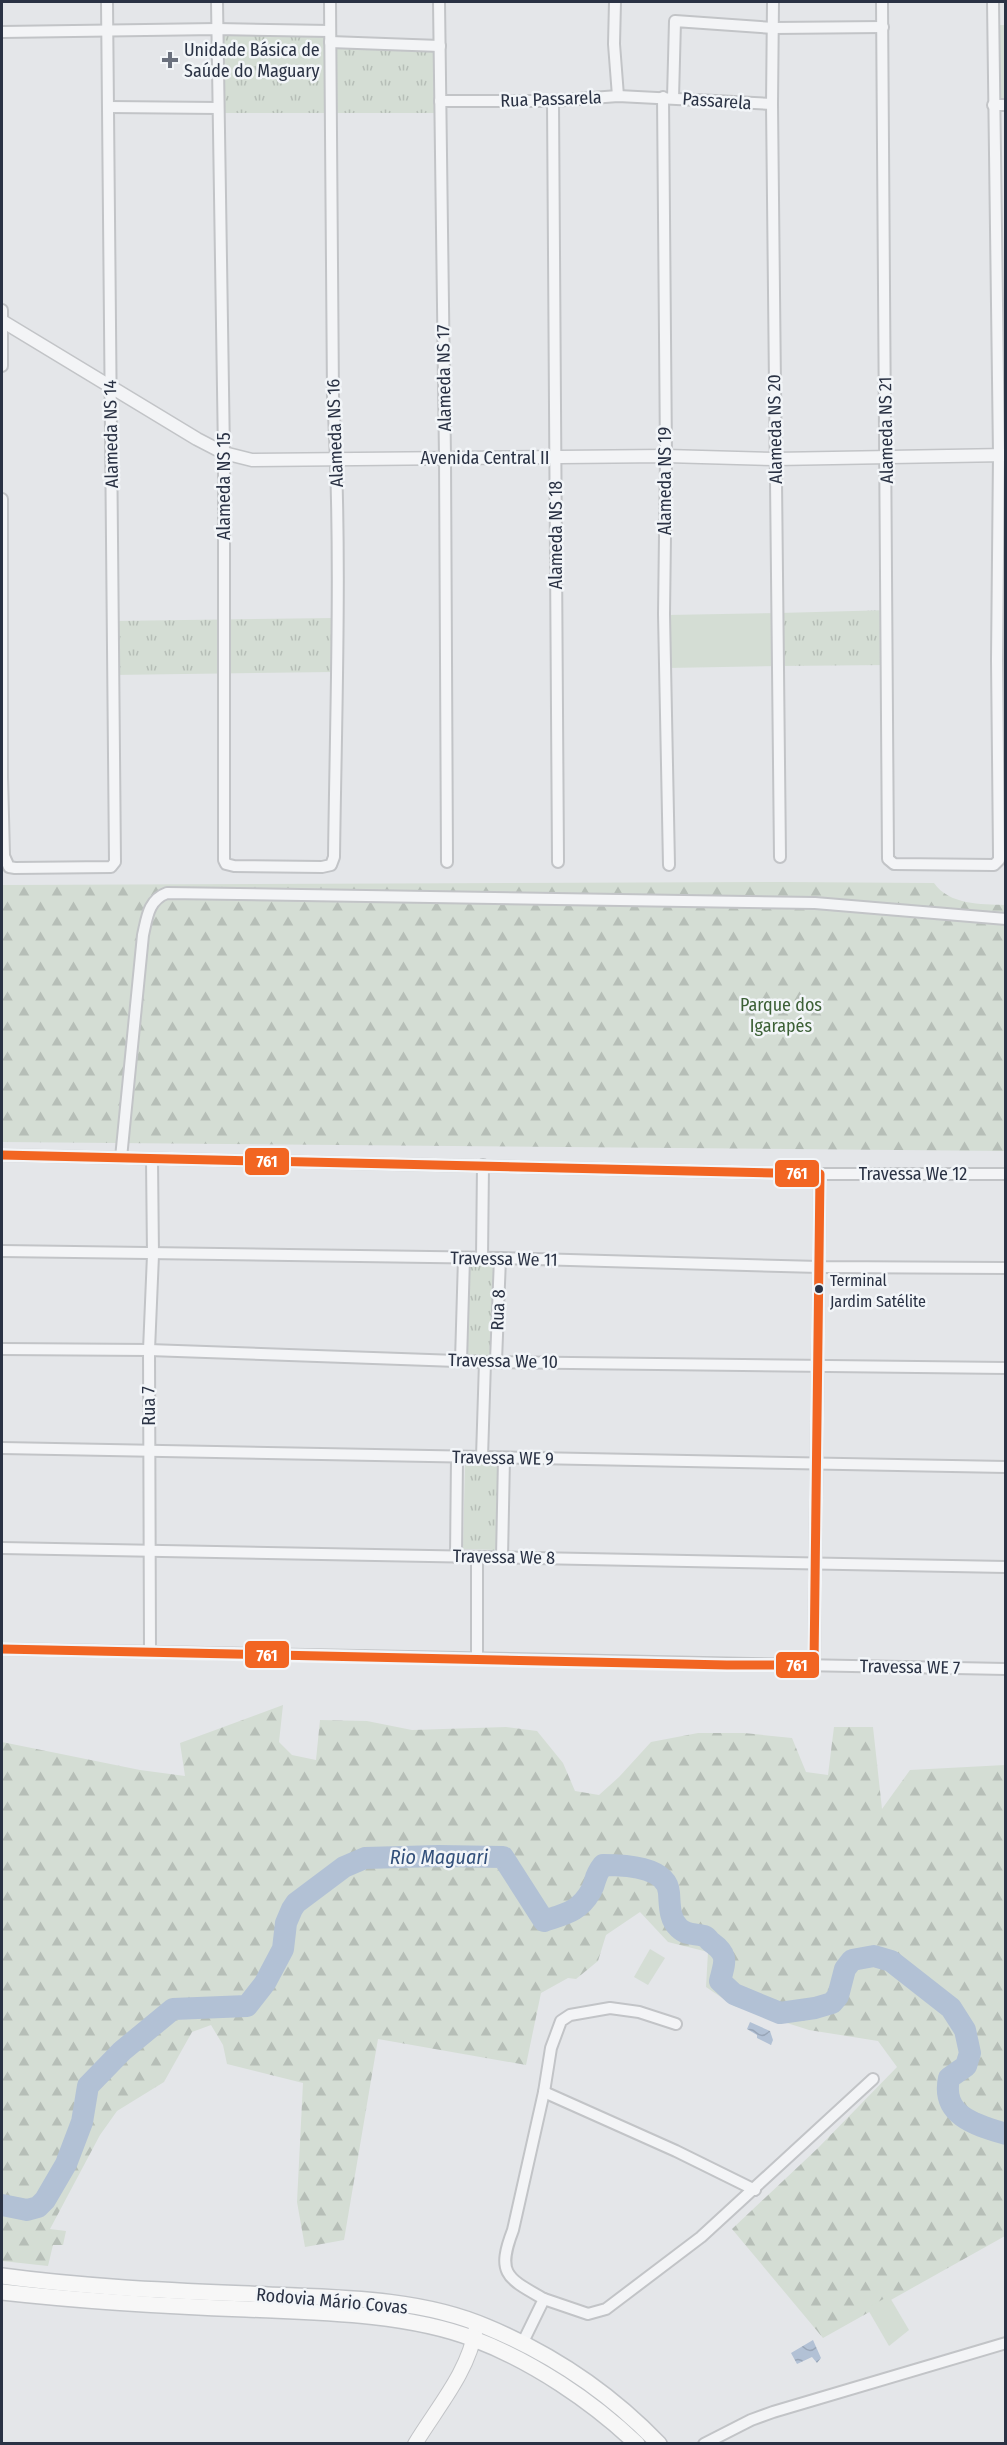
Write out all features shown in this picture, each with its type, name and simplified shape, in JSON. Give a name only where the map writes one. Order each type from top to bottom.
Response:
[{"type":"main road","name":"Rodovia Mário Covas","points":[[2,2276],[101,2286],[364,2300],[443,2313],[477,2323],[522,2344],[587,2381],[614,2400],[658,2444]]},
{"type":"main road","name":"Rodovia Mário Covas","points":[[2,2292],[131,2304],[369,2317],[430,2327],[474,2339],[573,2392],[603,2413],[636,2443]]},
{"type":"main road","points":[[415,2444],[462,2371],[474,2339],[477,2323]]},
{"type":"street","name":"Alameda NS 14","points":[[2,822],[4,856],[11,868],[113,866],[115,862],[107,2]]},
{"type":"street","name":"Alameda NS 15","points":[[217,2],[224,453],[224,860],[226,864],[234,866],[322,867],[331,865]]},
{"type":"street","name":"Alameda NS 16","points":[[330,2],[333,396],[337,459],[334,857],[331,865]]},
{"type":"street","name":"Alameda NS 17","points":[[439,2],[446,457],[447,862]]},
{"type":"street","points":[[615,2],[614,44],[618,96]]},
{"type":"street","name":"Alameda NS 20","points":[[773,2],[772,104],[780,857]]},
{"type":"street","name":"Alameda NS 21","points":[[882,2],[887,458],[888,859],[894,864],[973,867],[992,866],[999,860],[997,660],[1002,455]]},
{"type":"street","points":[[993,2],[993,105],[1002,455]]},
{"type":"street","name":"Alameda NS 19","points":[[669,865],[664,614],[668,98],[675,21],[774,28]]},
{"type":"street","points":[[993,26],[1005,26]]},
{"type":"street","points":[[774,28],[883,27]]},
{"type":"street","points":[[2,32],[217,29],[440,46]]},
{"type":"street","name":"Rua Passarela","points":[[440,101],[553,101],[618,96],[668,98]]},
{"type":"street","name":"Passarela","points":[[668,98],[772,104]]},
{"type":"street","name":"Alameda NS 18","points":[[553,101],[555,692],[558,862]]},
{"type":"street","points":[[993,105],[1005,105]]},
{"type":"street","points":[[109,107],[218,108]]},
{"type":"street","points":[[2,310],[2,366]]},
{"type":"street","name":"Avenida Central II","points":[[2,322],[224,453],[252,460],[666,456],[775,459],[1002,455]]},
{"type":"street","points":[[2,499],[2,822]]},
{"type":"street","points":[[121,1158],[143,935],[151,906],[166,893],[815,903],[1005,919]]},
{"type":"street","points":[[2,1155],[820,1174],[814,1665],[2,1649]]},
{"type":"street","name":"Rua 7","points":[[150,1652],[148,1553],[149,1350],[153,1255],[152,1160]]},
{"type":"street","points":[[482,1258],[483,1165]]},
{"type":"street","name":"Travessa We 12","points":[[820,1174],[1005,1174]]},
{"type":"street","name":"Travessa We 11","points":[[2,1251],[153,1255],[500,1258],[819,1267],[1005,1268]]},
{"type":"street","name":"Rua 8","points":[[461,1361],[464,1258]]},
{"type":"street","name":"Rua 8","points":[[482,1457],[500,1258]]},
{"type":"street","name":"Travessa We 10","points":[[2,1349],[149,1350],[491,1362],[1005,1368]]},
{"type":"street","name":"Travessa WE 9","points":[[2,1448],[1005,1467]]},
{"type":"street","points":[[456,1557],[457,1457]]},
{"type":"street","points":[[502,1557],[504,1458]]},
{"type":"street","name":"Travessa We 8","points":[[2,1548],[148,1553],[1005,1567]]},
{"type":"street","points":[[477,1557],[477,1659]]},
{"type":"street","name":"Travessa WE 7","points":[[814,1665],[1005,1670]]},
{"type":"street","points":[[676,2024],[639,2012],[610,2008],[570,2015],[558,2026],[551,2048],[544,2092],[513,2230],[504,2252],[507,2274],[544,2299],[588,2314],[606,2309],[701,2237],[755,2190],[873,2079]]},
{"type":"street","points":[[544,2092],[676,2151],[755,2190]]},
{"type":"street","points":[[522,2344],[544,2299]]},
{"type":"street","points":[[704,2444],[751,2420],[773,2412],[1005,2343]]},
{"type":"green space","points":[[994,25],[1005,25],[1005,105],[995,105]]},
{"type":"green space","points":[[217,31],[328,32],[329,47],[439,48],[440,113],[220,113]]},
{"type":"green space","points":[[890,610],[889,665],[779,666],[779,613]]},
{"type":"green space","points":[[779,613],[779,666],[667,668],[667,615]]},
{"type":"green space","points":[[333,618],[333,672],[113,675],[112,621]]},
{"type":"green space","name":"Parque dos Igarapés","points":[[934,883],[948,896],[966,902],[1005,905],[1005,1151],[2,1142],[2,885]]},
{"type":"green space","points":[[469,1265],[494,1266],[491,1357],[466,1356]]},
{"type":"green space","points":[[465,1463],[498,1464],[496,1550],[463,1549]]},
{"type":"green space","points":[[283,1705],[279,1742],[292,1755],[316,1760],[320,1720],[367,1721],[412,1730],[506,1727],[537,1731],[563,1763],[575,1791],[599,1795],[651,1742],[698,1733],[744,1733],[792,1738],[806,1772],[828,1775],[834,1727],[873,1727],[882,1809],[910,1770],[1005,1765],[1005,2236],[823,2338],[732,2229],[818,2148],[897,2067],[878,2041],[809,2030],[734,2006],[706,1987],[708,1952],[668,1942],[640,1912],[606,1935],[598,1961],[576,1979],[568,1978],[541,1993],[526,2065],[378,2039],[344,2240],[305,2247],[297,2202],[303,2083],[227,2064],[223,2045],[211,2025],[192,2032],[164,2082],[117,2111],[100,2135],[50,2229],[66,2231],[63,2245],[53,2245],[48,2266],[2,2261],[2,1742],[140,1770],[185,1776],[180,1743]]},
{"type":"green space","points":[[650,1949],[665,1958],[648,1985],[634,1977]]},
{"type":"green space","points":[[889,2296],[909,2330],[889,2346],[867,2308]]},
{"type":"water","points":[[750,2022],[770,2031],[773,2040],[771,2045],[757,2038],[757,2035],[747,2029]]},
{"type":"water","points":[[813,2340],[821,2358],[817,2363],[812,2357],[797,2364],[791,2353]]},
{"type":"waterway","name":"Rio Maguari","points":[[2,2205],[27,2210],[38,2207],[45,2200],[66,2164],[82,2122],[88,2086],[122,2051],[173,2009],[247,2006],[265,1983],[283,1949],[286,1923],[296,1903],[344,1867],[365,1858],[503,1857],[544,1921],[571,1911],[582,1904],[603,1865],[632,1867],[653,1872],[666,1884],[673,1920],[679,1928],[685,1932],[706,1937],[721,1951],[724,1963],[720,1981],[734,1994],[780,2013],[832,2003],[838,1996],[845,1969],[852,1960],[874,1956],[891,1961],[951,2008],[965,2030],[970,2053],[966,2066],[949,2078],[950,2102],[963,2117],[983,2127],[1006,2134]]},
{"type":"transit line","name":"761","points":[[2,1155],[820,1174],[814,1665],[2,1649]]},
{"type":"place","name":"Unidade Básica de Saúde do Maguary","points":[[170,60]]},
{"type":"place","name":"Terminal Jardim Satélite","points":[[819,1289]]}]
